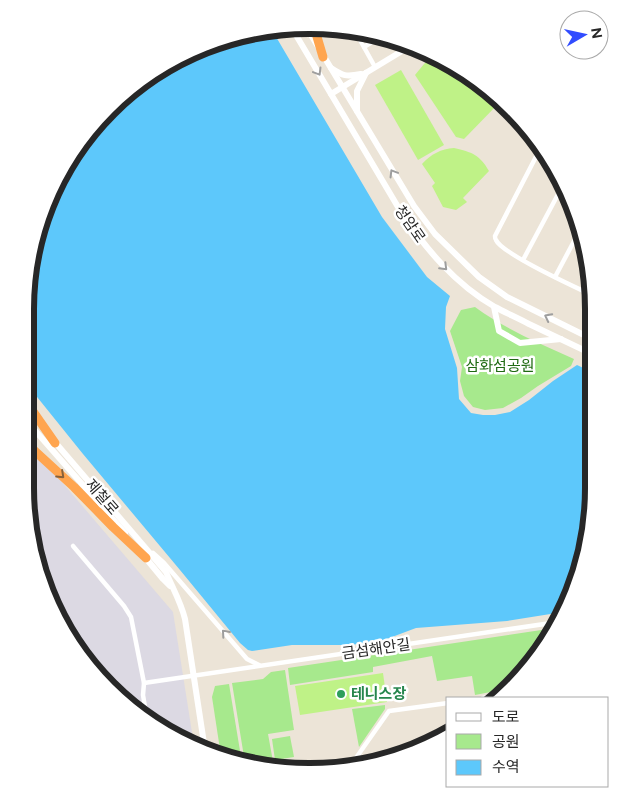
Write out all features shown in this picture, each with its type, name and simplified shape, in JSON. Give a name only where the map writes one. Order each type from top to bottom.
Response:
[{"type":"highway","points":[[316,34],[323,57]]},
{"type":"highway","points":[[34,412],[56,443]]},
{"type":"highway","points":[[34,450],[146,558]]},
{"type":"main road","name":"청암로","points":[[295,34],[400,212],[435,258],[453,276],[494,307],[585,350]]},
{"type":"main road","name":"청암로","points":[[310,34],[414,206],[435,234],[479,277],[507,296],[585,335]]},
{"type":"main road","points":[[331,94],[403,50]]},
{"type":"main road","points":[[329,67],[349,77],[367,72]]},
{"type":"main road","points":[[357,114],[357,91],[367,72]]},
{"type":"main road","points":[[494,307],[499,331],[520,343],[562,339]]},
{"type":"main road","name":"제철로","points":[[34,418],[166,572],[182,609],[204,742]]},
{"type":"main road","name":"제철로","points":[[34,429],[173,589]]},
{"type":"street","points":[[359,38],[375,67]]},
{"type":"street","points":[[364,47],[373,41]]},
{"type":"street","points":[[537,154],[495,236],[496,240],[523,260],[585,292]]},
{"type":"street","points":[[523,260],[559,192]]},
{"type":"street","points":[[555,277],[576,238]]},
{"type":"street","points":[[138,540],[164,563],[247,658],[260,666]]},
{"type":"street","points":[[73,546],[131,616],[144,683],[143,695],[145,709]]},
{"type":"street","name":"금섬해안길","points":[[144,683],[549,623]]},
{"type":"street","points":[[355,759],[389,711],[446,703]]},
{"type":"shaded area","points":[[34,450],[173,612],[193,737],[156,717],[128,695],[102,669],[80,641],[62,609],[48,576],[39,541],[34,506]]},
{"type":"green space","points":[[428,61],[463,80],[496,107],[464,139],[456,137],[415,75]]},
{"type":"green space","points":[[401,70],[444,145],[418,160],[375,85]]},
{"type":"green space","points":[[454,148],[475,155],[489,171],[463,198],[467,202],[456,210],[443,207],[432,186],[435,183],[422,164],[436,153]]},
{"type":"green space","name":"삼화섬공원","points":[[475,307],[511,329],[574,359],[571,366],[503,408],[485,410],[473,407],[464,396],[460,381],[462,367],[450,331],[461,310]]},
{"type":"green space","points":[[546,629],[517,669],[495,691],[475,695],[472,676],[437,681],[432,656],[373,667],[373,672],[290,685],[288,668]]},
{"type":"green space","points":[[285,670],[294,730],[268,734],[273,761],[244,755],[232,683],[263,679],[271,672]]},
{"type":"green space","name":"테니스장","points":[[383,673],[387,702],[300,715],[295,686]]},
{"type":"green space","points":[[229,684],[241,755],[220,749],[212,697],[215,686]]},
{"type":"green space","points":[[385,705],[385,709],[359,747],[352,709]]},
{"type":"green space","points":[[290,736],[294,757],[275,760],[272,739]]},
{"type":"water","points":[[275,36],[382,217],[427,277],[450,296],[446,307],[445,329],[457,368],[459,399],[471,413],[495,415],[510,412],[577,365],[585,369],[585,506],[583,523],[571,576],[555,613],[507,621],[416,628],[384,640],[351,645],[292,645],[248,650],[240,643],[34,393],[34,291],[43,238],[55,204],[80,156],[102,128],[128,102],[156,80],[188,62],[221,48],[256,39]]},
{"type":"place","name":"테니스장","points":[[341,694]]}]
